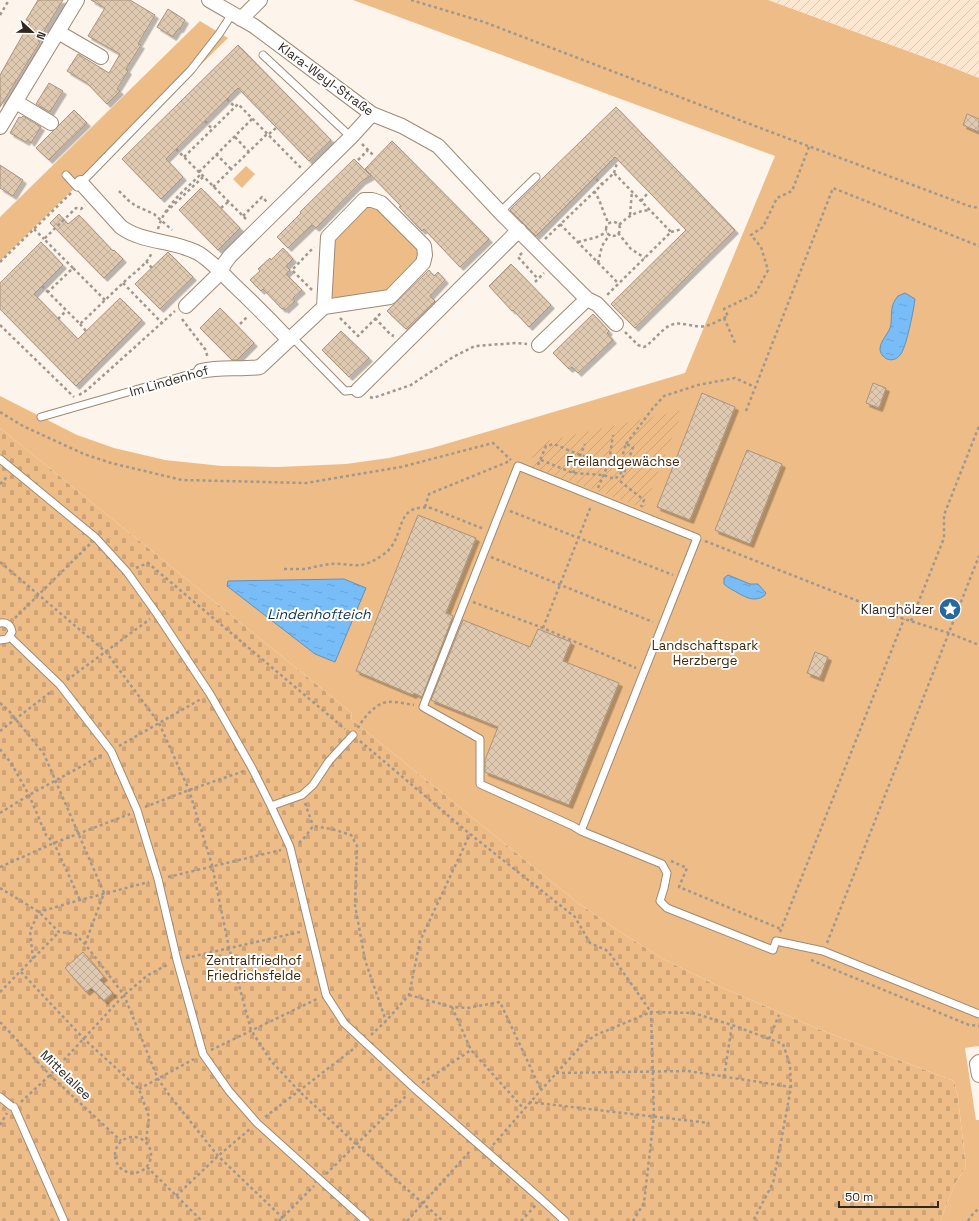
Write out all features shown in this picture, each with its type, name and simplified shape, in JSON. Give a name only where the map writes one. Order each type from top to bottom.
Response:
[{"type":"street","points":[[0,127],[77,0]]},
{"type":"street","name":"Klara-Weyl-Straße","points":[[209,0],[236,17],[254,26],[372,114],[402,126],[438,146],[500,212],[616,324]]},
{"type":"street","points":[[236,17],[260,0]]},
{"type":"street","points":[[58,32],[101,57]]},
{"type":"street","points":[[16,102],[51,122]]},
{"type":"street","points":[[181,308],[221,272],[224,264],[230,256],[351,137],[372,114]]},
{"type":"street","points":[[79,185],[94,196],[121,227],[128,232],[138,236],[157,235],[197,252],[221,272],[291,338]]},
{"type":"street","points":[[364,200],[372,200],[381,203],[424,246],[425,254],[423,263],[390,297],[326,305],[328,237],[364,200]]},
{"type":"street","points":[[358,390],[518,230]]},
{"type":"street","points":[[540,345],[592,302]]},
{"type":"street","name":"Im Lindenhof","points":[[204,371],[230,367],[247,368],[260,366],[326,305]]},
{"type":"street","points":[[979,1062],[979,1075]]},
{"type":"lane","points":[[66,175],[79,185],[191,70],[219,34],[236,17]]},
{"type":"lane","points":[[263,55],[351,137]]},
{"type":"lane","points":[[500,212],[536,177]]},
{"type":"lane","points":[[291,338],[345,391],[358,390]]},
{"type":"lane","name":"Im Lindenhof","points":[[41,417],[204,371]]},
{"type":"lane","points":[[0,460],[96,538],[127,572],[210,694],[252,768],[290,848],[326,995],[344,1023],[414,1088],[542,1199],[565,1221]]},
{"type":"lane","points":[[581,830],[697,538],[518,466],[423,707],[480,739],[480,784],[581,830],[662,864],[667,873],[660,901],[667,908],[772,950],[776,942],[823,951],[979,1014]]},
{"type":"lane","points":[[0,623],[6,623],[9,625],[12,632],[10,637],[0,640]]},
{"type":"lane","points":[[10,637],[60,685],[110,751],[137,810],[158,879],[177,960],[203,1054],[229,1091],[257,1123],[366,1221]]},
{"type":"lane","points":[[271,806],[302,795],[313,785],[329,761],[354,735]]},
{"type":"lane","points":[[0,1097],[13,1107],[64,1221]]},
{"type":"path","points":[[0,15],[9,0]]},
{"type":"path","points":[[411,0],[484,22],[809,147],[969,206],[979,208]]},
{"type":"path","points":[[227,99],[235,107]]},
{"type":"path","points":[[184,157],[238,104],[301,168]]},
{"type":"path","points":[[80,324],[146,262],[151,256],[160,219],[171,203],[201,174],[216,154],[253,118]]},
{"type":"path","points":[[205,121],[212,129]]},
{"type":"path","points":[[213,187],[276,128]]},
{"type":"path","points":[[234,137],[249,152]]},
{"type":"path","points":[[616,324],[638,345],[644,347],[650,344],[665,329],[673,324],[704,326],[724,318],[728,316],[724,309],[755,294],[768,270],[760,247],[752,236],[763,227],[777,198],[792,190],[809,147]]},
{"type":"path","points":[[176,149],[244,217],[262,197],[276,211]]},
{"type":"path","points":[[358,160],[368,150]]},
{"type":"path","points":[[216,154],[231,169]]},
{"type":"path","points":[[536,248],[614,173],[617,163]]},
{"type":"path","points":[[614,173],[671,232]]},
{"type":"path","points":[[596,179],[602,184]]},
{"type":"path","points":[[0,262],[79,185]]},
{"type":"path","points":[[746,411],[833,188],[979,246]]},
{"type":"path","points":[[119,191],[136,206],[154,214],[160,219],[184,242],[185,248]]},
{"type":"path","points":[[594,191],[600,198],[603,213],[609,224]]},
{"type":"path","points":[[630,216],[632,191]]},
{"type":"path","points":[[641,200],[647,194]]},
{"type":"path","points":[[44,239],[76,208],[81,209],[94,196]]},
{"type":"path","points":[[221,208],[228,202]]},
{"type":"path","points":[[618,233],[620,229],[619,226],[630,216],[650,210]]},
{"type":"path","points":[[598,263],[602,246],[608,233],[606,228],[609,224],[615,222],[619,226]]},
{"type":"path","points":[[560,224],[619,284]]},
{"type":"path","points":[[34,229],[106,300]]},
{"type":"path","points":[[592,302],[619,284],[671,232],[682,229]]},
{"type":"path","points":[[577,242],[608,233],[615,235],[618,233]]},
{"type":"path","points":[[618,233],[631,249],[645,258]]},
{"type":"path","points":[[318,243],[292,270],[358,336],[381,313]]},
{"type":"path","points":[[518,257],[538,279]]},
{"type":"path","points":[[146,262],[152,268]]},
{"type":"path","points":[[48,292],[73,268]]},
{"type":"path","points":[[534,282],[544,273]]},
{"type":"path","points":[[123,283],[163,324]]},
{"type":"path","points":[[42,286],[86,331]]},
{"type":"path","points":[[0,325],[74,398],[87,390],[181,308],[205,349],[208,358],[204,371]]},
{"type":"path","points":[[58,319],[66,311]]},
{"type":"path","points":[[375,318],[391,335],[400,338],[405,343]]},
{"type":"path","points":[[724,318],[736,345]]},
{"type":"path","points":[[358,390],[364,396],[373,398],[411,385],[453,357],[475,346],[516,343],[540,345]]},
{"type":"path","points":[[620,464],[626,444],[664,396],[698,385],[735,378],[755,387]]},
{"type":"path","points":[[0,412],[23,426],[84,454],[111,463],[182,480],[306,483],[401,467],[493,443],[518,466]]},
{"type":"path","points":[[911,621],[944,538],[944,515],[979,426]]},
{"type":"path","points":[[543,628],[579,539],[594,496],[609,462],[613,434]]},
{"type":"path","points":[[535,473],[546,446],[554,444],[580,455],[620,464],[625,470]]},
{"type":"path","points":[[573,473],[585,444]]},
{"type":"path","points":[[626,444],[633,447],[621,482],[644,500],[638,513]]},
{"type":"path","points":[[425,507],[429,494],[512,460]]},
{"type":"path","points":[[541,460],[573,473],[603,475],[615,480],[625,470]]},
{"type":"path","points":[[0,484],[6,478]]},
{"type":"path","points":[[284,569],[305,569],[330,564],[361,565],[373,561],[390,548],[407,512],[425,507],[431,508],[492,533]]},
{"type":"path","points":[[502,508],[674,575]]},
{"type":"path","points":[[9,625],[96,538]]},
{"type":"path","points":[[697,538],[904,619],[949,633],[979,645]]},
{"type":"path","points":[[484,554],[654,622]]},
{"type":"path","points":[[823,951],[979,556]]},
{"type":"path","points":[[0,562],[106,652],[159,723],[189,790],[212,866],[230,948],[251,1030],[270,1061],[299,1091],[357,1145],[443,1221]]},
{"type":"path","points":[[127,572],[148,563],[470,834],[575,917],[590,943],[606,950],[611,955],[651,1012],[654,1116],[644,1203],[633,1221]]},
{"type":"path","points":[[466,601],[470,601],[543,628],[636,668]]},
{"type":"path","points":[[665,858],[686,868],[679,887],[781,929],[904,619]]},
{"type":"path","points":[[0,731],[144,624]]},
{"type":"path","points":[[354,735],[359,725],[369,714],[378,706],[387,702],[423,707]]},
{"type":"path","points":[[0,703],[9,711],[44,754],[104,893],[85,944]]},
{"type":"path","points":[[0,749],[11,764],[29,795],[46,835],[54,843],[80,900]]},
{"type":"path","points":[[0,867],[54,843],[137,810],[252,768]]},
{"type":"path","points":[[0,813],[29,795]]},
{"type":"path","points":[[302,795],[313,826]]},
{"type":"path","points":[[33,959],[30,931],[39,912],[158,879],[290,848],[306,836],[313,826]]},
{"type":"path","points":[[313,826],[332,829],[351,835],[357,846],[355,904],[365,960],[386,1021]]},
{"type":"path","points":[[176,1196],[218,1156],[257,1123],[363,1042],[386,1021],[409,994],[420,941],[470,834]]},
{"type":"path","points":[[0,888],[39,912],[59,932],[75,934],[85,944],[124,995],[158,1079],[170,1096],[218,1156],[286,1221]]},
{"type":"path","points":[[13,1107],[50,1075],[124,995],[148,975],[177,960],[311,930]]},
{"type":"path","points":[[0,992],[59,932]]},
{"type":"path","points":[[799,946],[810,959],[969,1025],[979,1026]]},
{"type":"path","points":[[20,972],[84,1039],[138,1089],[148,1116],[146,1141],[152,1154],[147,1167],[137,1173],[125,1172],[116,1163],[114,1151],[121,1141],[134,1136],[146,1141]]},
{"type":"path","points":[[409,994],[452,1007],[467,1008],[500,1002],[541,1090]]},
{"type":"path","points":[[138,1089],[251,1030],[326,995]]},
{"type":"path","points":[[452,1007],[472,1050],[524,1109]]},
{"type":"path","points":[[487,1151],[555,1074],[584,1044],[596,1035],[651,1012],[693,1013],[732,1025],[783,1044],[790,1064],[791,1087],[773,1183],[753,1221]]},
{"type":"path","points":[[769,1039],[779,1015]]},
{"type":"path","name":"Mittelallee","points":[[0,1022],[50,1075],[121,1141]]},
{"type":"path","points":[[724,1077],[732,1025]]},
{"type":"path","points":[[279,1221],[414,1088],[472,1050]]},
{"type":"path","points":[[555,1074],[688,1071],[791,1087]]},
{"type":"path","points":[[529,1102],[709,1123]]},
{"type":"path","points":[[407,1221],[477,1143]]},
{"type":"path","points":[[147,1167],[202,1221]]},
{"type":"path","points":[[521,1221],[542,1199]]},
{"type":"path","points":[[968,1221],[979,1208]]},
{"type":"shaded area","points":[[768,0],[979,0],[979,78],[943,64]]},
{"type":"green space","name":"Landschaftspark Herzberge","points":[[353,0],[768,0],[979,78],[979,1047],[965,1048],[976,1120],[979,1120],[979,1221],[940,1221],[955,1184],[966,1167],[958,1098],[954,1081],[821,1030],[716,985],[663,959],[578,903],[351,719],[352,713],[0,428],[0,396],[77,435],[114,448],[165,460],[222,466],[278,467],[346,464],[389,458],[432,448],[685,373],[775,156]]},
{"type":"green space","points":[[200,21],[228,38],[0,261],[0,217]]},
{"type":"green space","points":[[246,166],[255,174],[242,188],[233,179]]},
{"type":"green space","points":[[375,204],[417,246],[420,257],[387,291],[335,299],[330,294],[332,241],[363,206]]},
{"type":"green space","name":"Freilandgewächse","points":[[683,410],[644,508],[529,466],[538,443]]},
{"type":"green space","name":"Zentralfriedhof Friedrichsfelde","points":[[0,428],[352,713],[351,719],[578,903],[663,959],[716,985],[821,1030],[954,1081],[958,1098],[966,1167],[955,1184],[940,1221],[0,1221]]},
{"type":"water","points":[[905,293],[915,299],[905,345],[902,352],[896,359],[889,360],[881,353],[880,346],[891,324],[892,309],[895,299]]},
{"type":"water","points":[[728,575],[750,584],[758,584],[766,593],[764,596],[757,599],[751,599],[744,596],[724,584],[724,578]]},
{"type":"water","name":"Lindenhofteich","points":[[344,579],[366,588],[335,662],[315,654],[227,586],[228,581]]},
{"type":"building","points":[[38,0],[63,0],[38,41],[40,42],[0,107],[0,75],[30,22],[26,20]]},
{"type":"building","points":[[91,0],[130,0],[155,15],[138,44],[141,45],[126,69],[128,71],[117,89],[120,91],[107,104],[87,83],[67,71],[78,54],[109,73],[120,54],[88,36],[105,8]]},
{"type":"building","points":[[168,9],[185,20],[173,37],[157,27]]},
{"type":"building","points":[[238,45],[331,140],[309,161],[238,88],[166,159],[183,177],[161,199],[122,159]]},
{"type":"building","points":[[49,83],[63,91],[50,112],[36,104]]},
{"type":"building","points":[[616,107],[735,230],[635,328],[611,304],[686,230],[615,157],[536,236],[510,210]]},
{"type":"building","points":[[74,110],[87,123],[49,160],[36,148]]},
{"type":"building","points":[[967,114],[979,119],[979,132],[963,125]]},
{"type":"building","points":[[23,116],[41,127],[31,143],[28,139],[26,142],[10,133],[19,117],[21,118]]},
{"type":"building","points":[[392,141],[489,239],[460,267],[424,229],[422,231],[399,207],[401,206],[365,169]]},
{"type":"building","points":[[354,159],[371,176],[362,181],[316,228],[312,225],[288,248],[277,237]]},
{"type":"building","points":[[0,165],[23,180],[13,196],[0,188]]},
{"type":"building","points":[[201,188],[240,228],[218,250],[179,210]]},
{"type":"building","points":[[59,214],[68,224],[79,215],[113,251],[114,250],[123,259],[104,278],[50,223]]},
{"type":"building","points":[[41,242],[63,265],[34,294],[78,339],[120,298],[142,320],[76,386],[0,309],[0,283]]},
{"type":"building","points":[[283,248],[293,259],[286,266],[290,270],[286,274],[302,290],[293,298],[295,301],[285,310],[284,308],[282,309],[263,289],[261,291],[250,280],[260,271],[258,269],[270,258],[271,260]]},
{"type":"building","points":[[168,252],[193,277],[160,309],[135,284]]},
{"type":"building","points":[[511,264],[551,305],[529,327],[489,286]]},
{"type":"building","points":[[429,270],[434,276],[438,272],[445,280],[430,296],[435,301],[406,329],[387,311]]},
{"type":"building","points":[[220,308],[254,343],[237,360],[232,360],[200,328]]},
{"type":"building","points":[[593,314],[609,331],[607,333],[613,340],[578,373],[572,367],[569,369],[553,353]]},
{"type":"building","points":[[341,331],[369,358],[349,377],[322,350]]},
{"type":"building","points":[[873,383],[886,388],[879,408],[866,403]]},
{"type":"building","points":[[702,393],[735,407],[690,520],[657,507]]},
{"type":"building","points":[[747,450],[782,464],[750,544],[715,530]]},
{"type":"building","points":[[418,515],[476,538],[446,613],[453,616],[422,697],[414,693],[413,695],[356,671]]},
{"type":"building","points":[[463,620],[530,647],[538,629],[571,642],[563,661],[619,683],[569,805],[485,772],[485,760],[498,727],[431,700]]},
{"type":"building","points":[[815,652],[828,657],[820,678],[807,673]]},
{"type":"building","points":[[83,952],[104,977],[100,980],[113,993],[104,1001],[91,988],[86,992],[65,968]]},
{"type":"place","name":"Klanghölzer","points":[[950,609]]}]
